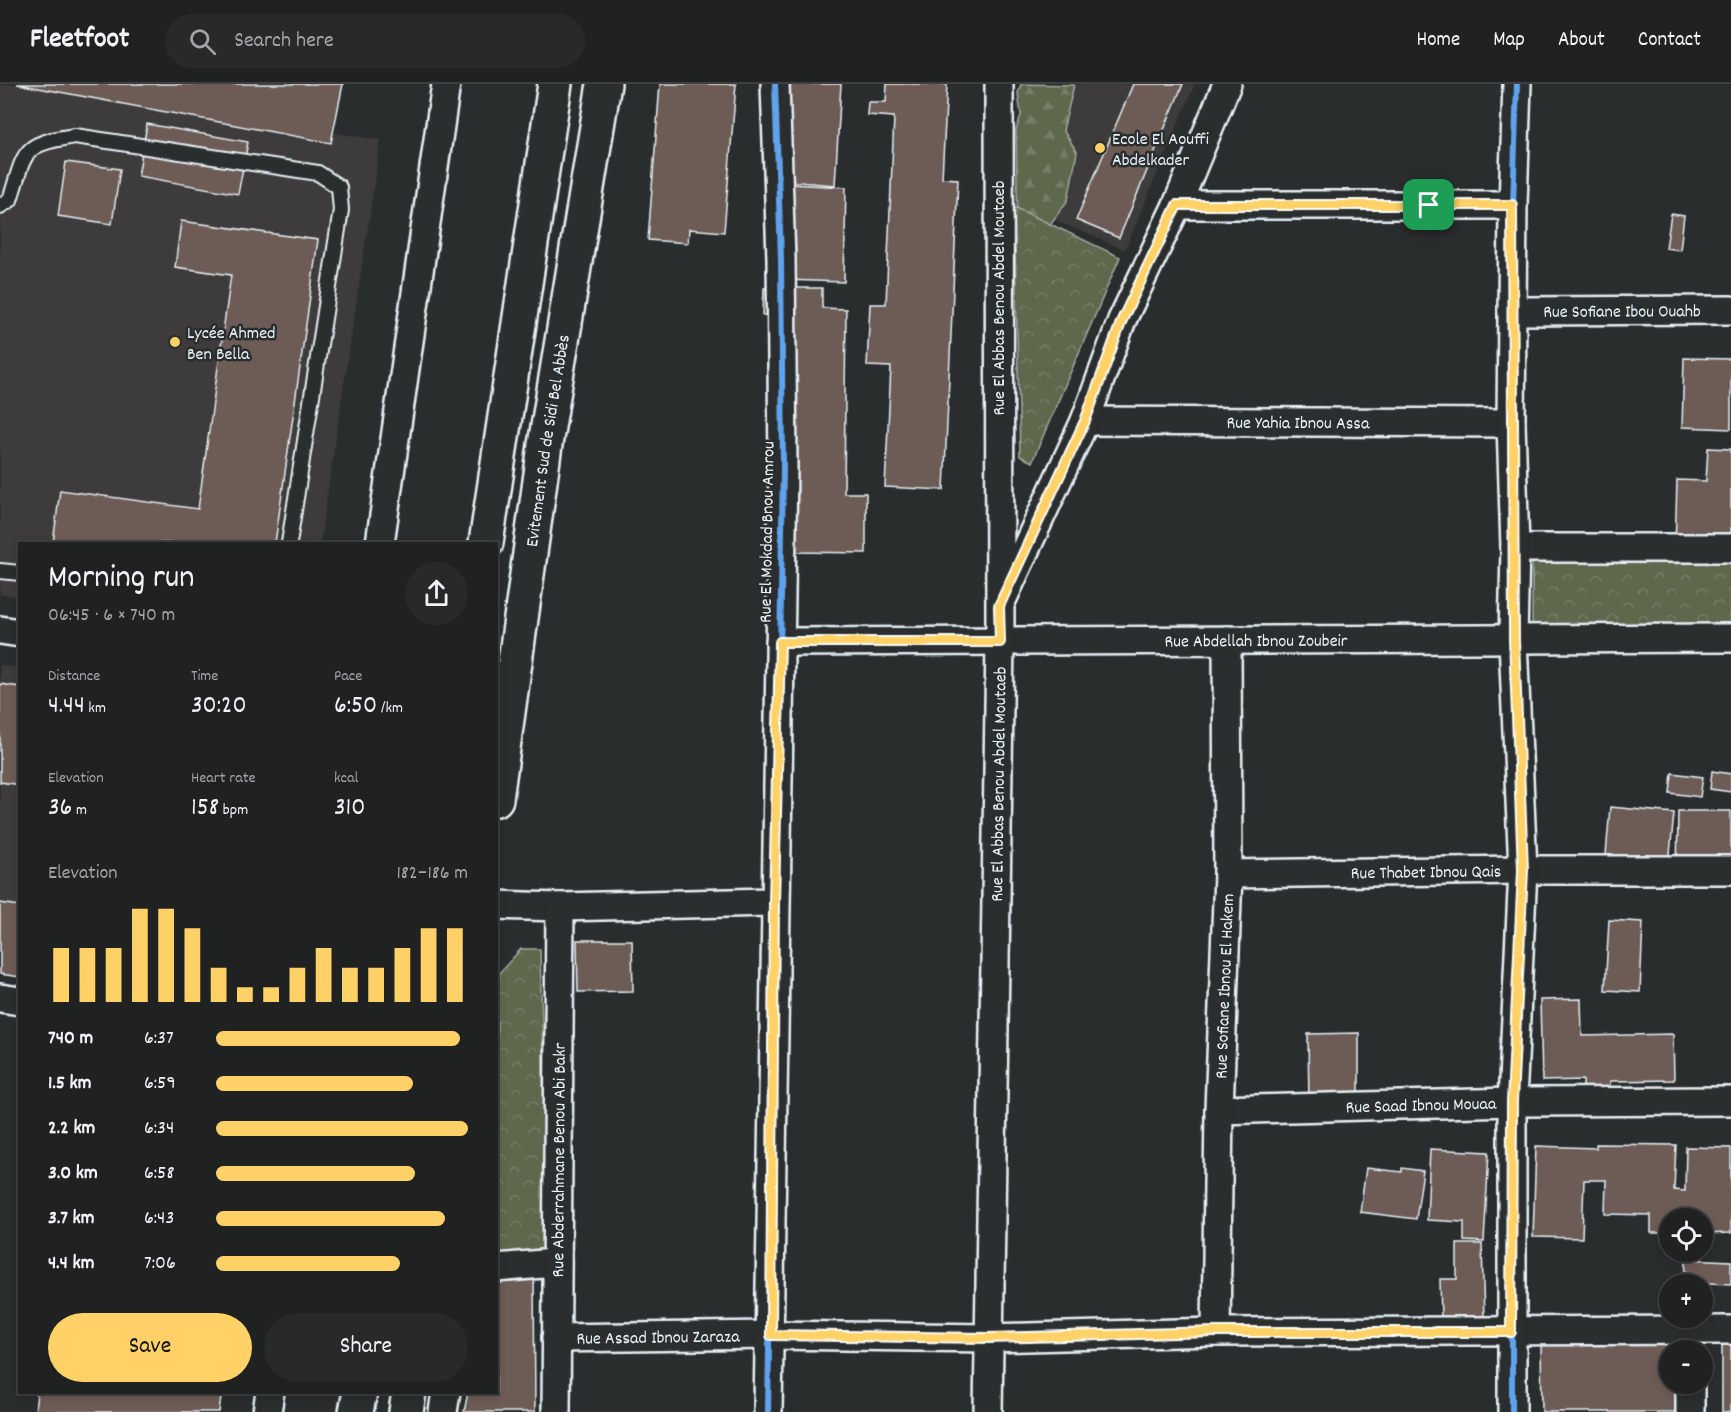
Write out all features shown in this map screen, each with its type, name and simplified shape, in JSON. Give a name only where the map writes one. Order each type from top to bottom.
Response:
[{"type":"highway","points":[[486,542],[555,84]]},
{"type":"highway","name":"Evitement Sud de Sidi Bel Abbès","points":[[498,785],[545,445],[604,84]]},
{"type":"highway","points":[[356,1412],[360,1394]]},
{"type":"highway","points":[[406,1412],[409,1394]]},
{"type":"street","name":"Rue El Mokdad Bnou Amrou","points":[[768,1412],[771,1335],[774,902],[783,445],[781,259],[775,84]]},
{"type":"street","name":"Rue El Abbas Benou Abdel Moutaeb","points":[[988,1412],[1000,642],[999,84]]},
{"type":"street","points":[[999,606],[1085,421],[1122,320],[1177,205],[1227,84]]},
{"type":"street","points":[[1512,1412],[1512,1102],[1523,870],[1514,640],[1515,549],[1511,423],[1512,205],[1517,84]]},
{"type":"street","points":[[380,542],[440,85]]},
{"type":"street","points":[[1177,205],[1512,205]]},
{"type":"street","name":"Rue Sofiane Ibou Ouahb","points":[[1512,310],[1731,310]]},
{"type":"street","name":"Rue Yahia Ibnou Assa","points":[[1085,421],[1511,423]]},
{"type":"street","points":[[1515,549],[1731,548]]},
{"type":"street","points":[[0,630],[18,633]]},
{"type":"street","name":"Rue Abdellah Ibnou Zoubeir","points":[[780,642],[1731,638]]},
{"type":"street","name":"Rue Sofiane Ibnou El Hakem","points":[[1216,1332],[1219,1110],[1228,874],[1227,640]]},
{"type":"street","name":"Rue Thabet Ibnou Qais","points":[[1228,874],[1731,870]]},
{"type":"street","points":[[498,905],[560,907],[774,902]]},
{"type":"street","name":"Rue Abderrahmane Benou Abi Bakr","points":[[556,1412],[555,1263],[560,907]]},
{"type":"street","points":[[0,998],[18,1001]]},
{"type":"street","name":"Rue Saad Ibnou Mouaa","points":[[1219,1110],[1512,1102],[1731,1101]]},
{"type":"street","points":[[498,1268],[555,1263]]},
{"type":"street","name":"Rue Assad Ibnou Zaraza","points":[[556,1338],[771,1335],[988,1338],[1216,1332],[1511,1332],[1689,1340],[1731,1330]]},
{"type":"street","points":[[267,1412],[270,1394]]},
{"type":"street","points":[[443,1412],[446,1394]]},
{"type":"street","points":[[1690,1394],[1690,1412]]},
{"type":"lane","points":[[0,206],[10,200],[25,154],[43,141],[75,136],[318,173],[339,187],[341,210],[289,542]]},
{"type":"lane","points":[[0,571],[18,573]]},
{"type":"shaded area","name":"Lycée Ahmed Ben Bella","points":[[0,84],[22,84],[381,140],[320,542],[18,542],[18,597],[0,594]]},
{"type":"shaded area","name":"Ecole El Aouffi Abdelkader","points":[[1030,84],[1195,84],[1125,250],[1034,211]]},
{"type":"shaded area","points":[[0,665],[18,668],[18,962],[0,959]]},
{"type":"green space","points":[[1021,84],[1074,85],[1063,130],[1077,152],[1068,200],[1038,241],[1018,236],[1016,130],[1021,115],[1018,93]]},
{"type":"green space","points":[[1014,207],[1120,257],[1032,462],[1020,456]]},
{"type":"green space","points":[[1731,556],[1731,630],[1532,631],[1532,557]]},
{"type":"green space","points":[[521,949],[540,949],[548,1259],[498,1258],[498,987],[500,972]]},
{"type":"building","points":[[17,84],[343,84],[331,143]]},
{"type":"building","points":[[660,84],[736,84],[724,232],[689,229],[688,243],[648,240]]},
{"type":"building","points":[[782,84],[841,84],[835,185],[775,180]]},
{"type":"building","points":[[887,84],[947,84],[942,178],[958,179],[944,490],[885,487],[891,367],[867,366],[870,304],[886,304],[894,117],[867,115],[868,102],[886,102]]},
{"type":"building","points":[[1133,84],[1183,84],[1119,238],[1076,220]]},
{"type":"building","points":[[147,124],[248,142],[238,194],[138,176]]},
{"type":"building","points":[[66,162],[120,169],[112,224],[58,216]]},
{"type":"building","points":[[789,184],[846,187],[844,282],[785,280]]},
{"type":"building","points":[[1671,214],[1684,216],[1680,250],[1666,248]]},
{"type":"building","points":[[181,221],[318,240],[275,542],[53,542],[60,490],[198,509],[231,275],[175,267]]},
{"type":"building","points":[[764,288],[822,288],[822,308],[846,309],[844,493],[866,493],[866,553],[795,552],[786,316],[763,315]]},
{"type":"building","points":[[1684,358],[1731,359],[1731,429],[1682,427]]},
{"type":"building","points":[[1708,448],[1731,449],[1731,550],[1675,548],[1677,480],[1706,481]]},
{"type":"building","points":[[0,684],[18,687],[18,785],[0,782]]},
{"type":"building","points":[[1712,771],[1731,774],[1731,792],[1710,789]]},
{"type":"building","points":[[1672,773],[1703,777],[1700,797],[1670,793]]},
{"type":"building","points":[[1610,807],[1674,813],[1667,885],[1604,879]]},
{"type":"building","points":[[1678,811],[1731,811],[1731,877],[1718,877],[1718,855],[1708,855],[1707,880],[1677,880]]},
{"type":"building","points":[[0,903],[18,906],[18,977],[0,974]]},
{"type":"building","points":[[1609,920],[1643,922],[1640,992],[1605,990]]},
{"type":"building","points":[[577,940],[632,940],[633,991],[578,992]]},
{"type":"building","points":[[1581,999],[1582,1036],[1673,1034],[1674,1080],[1610,1081],[1610,1090],[1583,1091],[1583,1080],[1542,1081],[1540,1000]]},
{"type":"building","points":[[1359,1033],[1359,1102],[1309,1104],[1308,1034]]},
{"type":"building","points":[[1596,1144],[1676,1145],[1674,1190],[1685,1191],[1686,1147],[1731,1148],[1731,1233],[1713,1234],[1713,1208],[1659,1208],[1659,1233],[1651,1233],[1651,1215],[1605,1214],[1606,1180],[1584,1180],[1582,1238],[1533,1237],[1536,1146],[1596,1148]]},
{"type":"building","points":[[1430,1149],[1489,1152],[1484,1242],[1464,1241],[1464,1222],[1427,1220]]},
{"type":"building","points":[[1366,1168],[1402,1172],[1402,1168],[1423,1171],[1416,1219],[1360,1212]]},
{"type":"building","points":[[1457,1244],[1482,1244],[1484,1320],[1441,1321],[1440,1279],[1457,1279]]},
{"type":"building","points":[[1731,1261],[1731,1284],[1713,1283],[1713,1274],[1685,1274],[1686,1262]]},
{"type":"building","points":[[498,1273],[534,1273],[535,1412],[464,1412],[468,1394],[498,1394]]},
{"type":"building","points":[[1659,1341],[1659,1394],[1685,1394],[1685,1412],[1542,1412],[1541,1343]]},
{"type":"building","points":[[1722,1345],[1731,1345],[1731,1412],[1722,1412]]},
{"type":"building","points":[[37,1394],[200,1394],[221,1397],[219,1412],[35,1412]]},
{"type":"cycle path","points":[[768,1412],[783,468],[781,259],[775,84]]},
{"type":"cycle path","points":[[1512,1412],[1512,1102],[1523,870],[1513,640],[1515,548],[1511,423],[1513,205],[1517,84]]},
{"type":"place","name":"Ecole El Aouffi Abdelkader","points":[[1100,148]]},
{"type":"place","name":"Lycée Ahmed Ben Bella","points":[[175,342]]},
{"type":"route","points":[[1177,205],[1429,205],[1512,205],[1511,423],[1515,549],[1514,640],[1523,870],[1512,1102],[1511,1332],[1216,1332],[988,1338],[771,1335],[774,902],[780,642],[1000,642],[999,606],[1085,421],[1122,320],[1177,205]]}]
